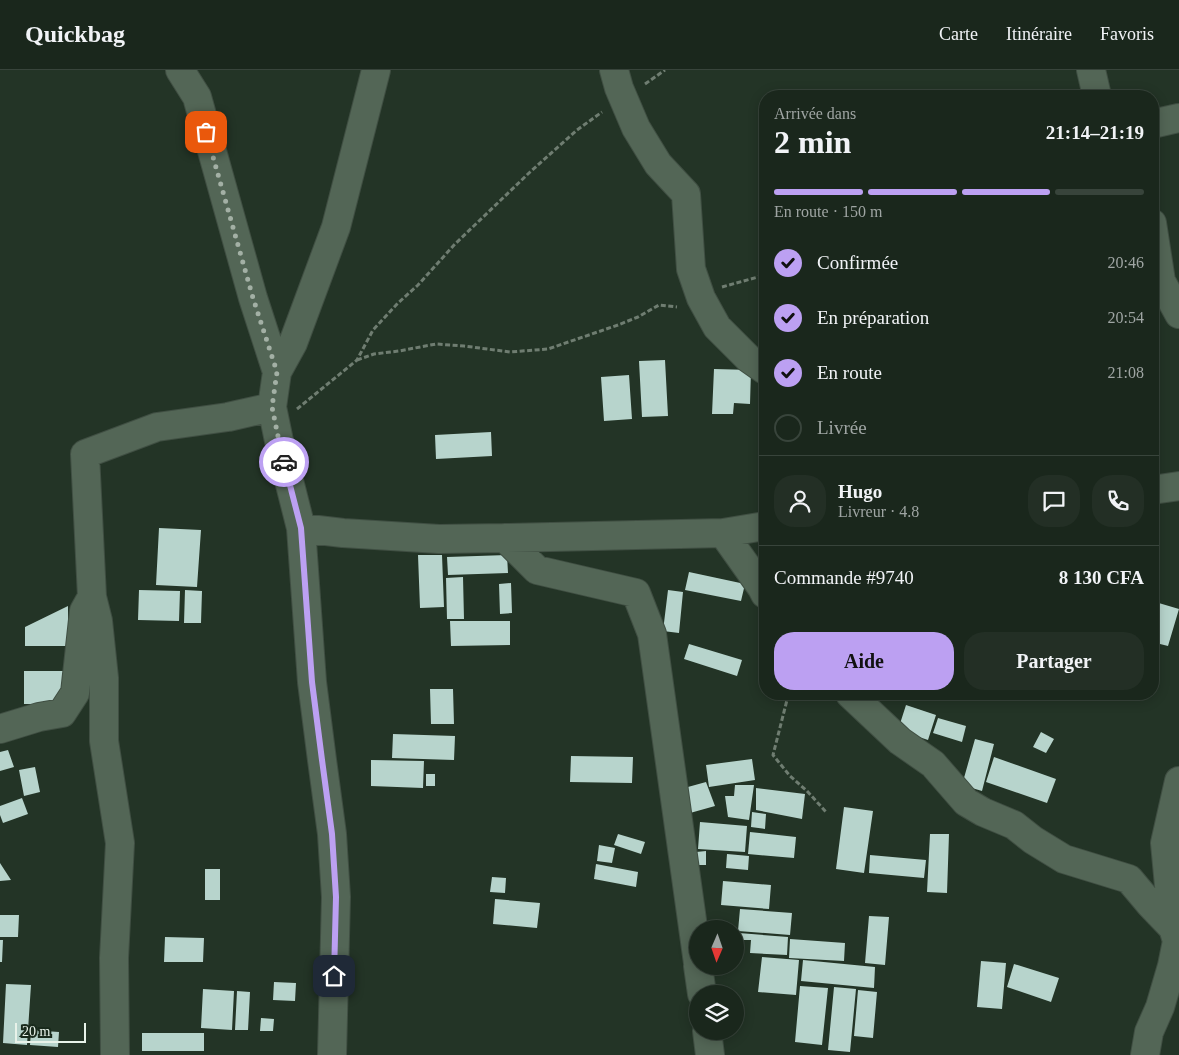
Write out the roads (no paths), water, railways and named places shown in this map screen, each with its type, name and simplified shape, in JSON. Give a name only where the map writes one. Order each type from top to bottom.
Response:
[{"type":"street","points":[[180,70],[197,97],[253,298],[277,372],[274,416],[301,528],[312,682],[332,834],[336,888],[332,1055]]},
{"type":"street","points":[[277,372],[293,343],[336,227],[376,70]]},
{"type":"street","points":[[614,70],[619,88],[636,128],[658,164],[686,194],[691,269],[700,294],[717,327],[748,358],[759,366]]},
{"type":"street","points":[[1091,70],[1096,90]]},
{"type":"street","points":[[1159,122],[1179,118]]},
{"type":"street","points":[[1159,268],[1161,281],[1179,314]]},
{"type":"street","points":[[116,1055],[114,958],[120,843],[104,741],[104,678],[98,621],[92,597],[85,454],[157,427],[228,417],[274,416]]},
{"type":"street","points":[[1159,489],[1179,486]]},
{"type":"street","points":[[301,528],[439,540],[722,533],[759,527]]},
{"type":"street","points":[[722,533],[759,584]]},
{"type":"street","points":[[505,538],[537,570],[636,594],[652,634],[692,920]]},
{"type":"street","points":[[0,729],[39,717],[62,713],[74,693],[84,611],[92,597]]},
{"type":"street","points":[[856,700],[900,741],[933,764],[966,802],[983,812],[1014,825],[1033,840],[1064,859],[1129,879],[1176,940]]},
{"type":"street","points":[[1145,1055],[1148,1032],[1160,1007],[1172,966],[1176,940],[1164,843],[1179,781]]},
{"type":"street","points":[[708,1040],[710,1055]]}]
